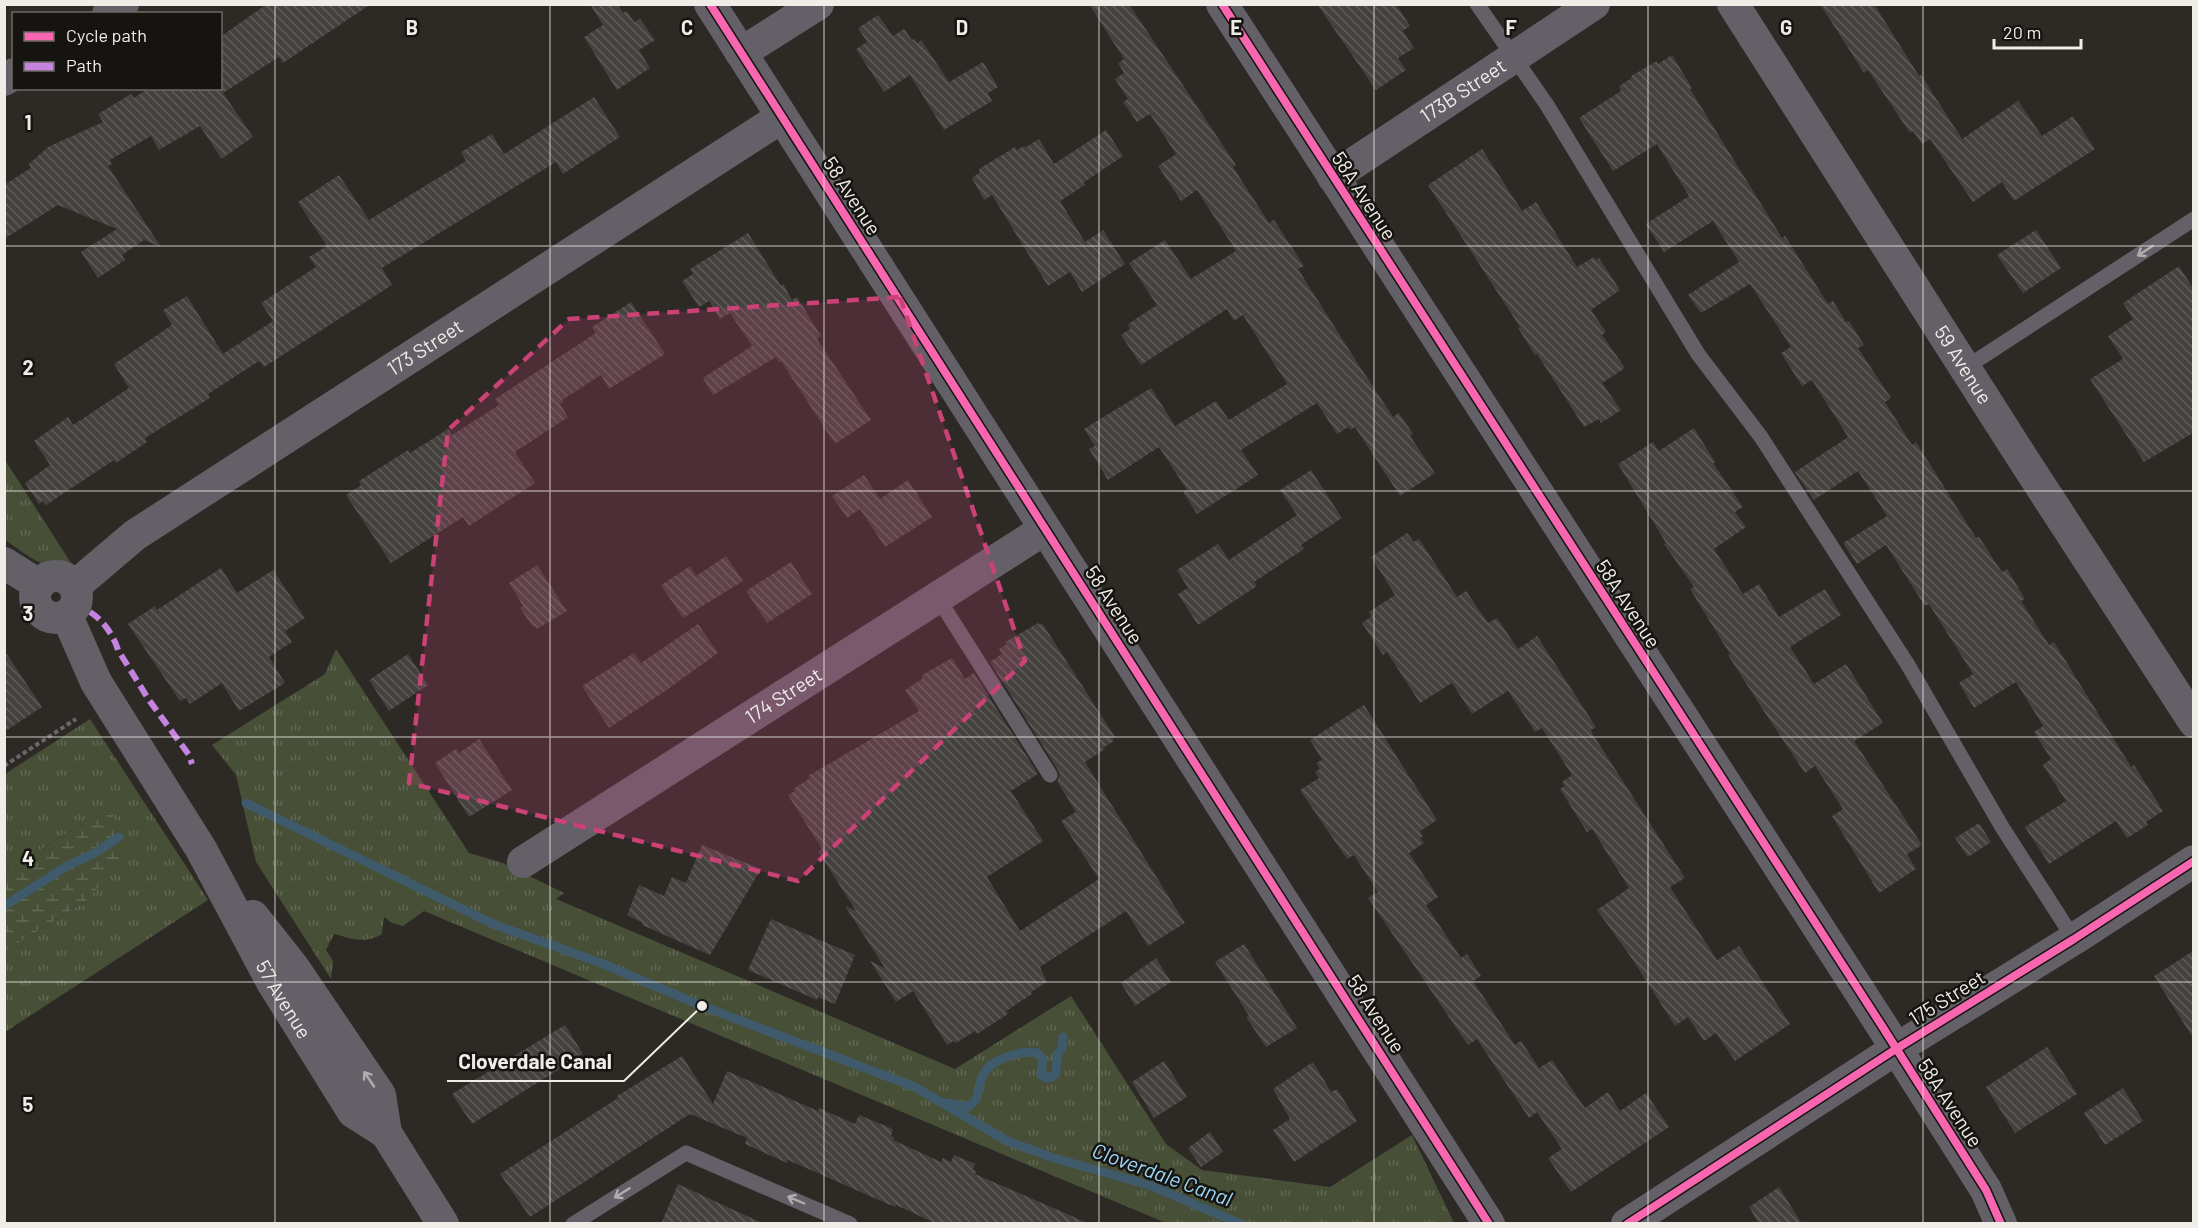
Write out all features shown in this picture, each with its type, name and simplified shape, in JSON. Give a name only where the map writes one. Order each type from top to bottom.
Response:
[{"type":"street","name":"58 Avenue","points":[[710,4],[1489,1224]]},
{"type":"street","points":[[741,53],[818,4]]},
{"type":"street","name":"58A Avenue","points":[[1222,4],[1896,1049],[1986,1190],[2001,1224]]},
{"type":"street","name":"173B Street","points":[[1333,177],[1594,4]]},
{"type":"street","name":"59 Avenue","points":[[1733,4],[2193,722]]},
{"type":"street","name":"173 Street","points":[[75,586],[135,534],[782,117]]},
{"type":"street","name":"174 Street","points":[[523,862],[1045,529]]},
{"type":"street","points":[[4,563],[39,585]]},
{"type":"street","points":[[58,575],[75,586],[78,599],[72,612],[67,616],[52,618],[40,611],[35,597],[39,585],[45,579],[58,575]]},
{"type":"street","name":"57 Avenue","points":[[67,616],[96,682],[201,849],[272,982],[353,1112],[386,1133],[443,1224]]},
{"type":"street","name":"175 Street","points":[[1628,1224],[1896,1049],[2074,939],[2193,861]]},
{"type":"lane","points":[[1477,4],[1546,105],[1698,354],[1761,437],[1908,665],[2002,827],[2074,939]]},
{"type":"lane","points":[[1965,368],[2193,219]]},
{"type":"lane","points":[[938,598],[1050,775]]},
{"type":"lane","points":[[573,1224],[686,1153],[850,1224]]},
{"type":"path","points":[[4,766],[76,719]]},
{"type":"highlighted area","points":[[900,297],[1025,661],[798,881],[409,783],[448,430],[569,319]]},
{"type":"green space","points":[[4,460],[71,563],[51,565],[43,563],[5,540]]},
{"type":"green space","points":[[336,649],[469,853],[503,863],[564,893],[556,899],[955,1069],[1071,996],[1166,1144],[1202,1170],[1330,1187],[1412,1135],[1454,1223],[1166,1223],[424,911],[403,926],[392,923],[384,917],[382,934],[370,939],[358,940],[334,934],[326,950],[333,961],[331,979],[256,862],[236,775],[212,745],[325,674]]},
{"type":"green space","points":[[90,719],[208,900],[5,1032],[5,951],[84,902],[110,805],[5,873],[5,774]]},
{"type":"green space","points":[[110,805],[124,860],[84,902],[5,951],[5,873]]},
{"type":"building","points":[[267,4],[371,4],[283,63],[279,57],[223,93],[253,137],[223,158],[200,126],[159,150],[151,136],[110,160],[112,164],[108,166],[161,247],[144,240],[122,255],[125,260],[98,278],[81,252],[117,229],[58,205],[4,239],[4,185],[31,168],[29,164],[48,147],[103,122],[98,114],[131,94],[134,98],[146,90],[222,90],[222,36]]},
{"type":"building","points":[[590,4],[617,4],[623,13],[627,11],[634,22],[640,19],[655,40],[639,50],[650,68],[617,90],[584,37],[603,25]]},
{"type":"building","points":[[1089,4],[1129,4],[1236,165],[1233,167],[1269,223],[1274,220],[1304,266],[1298,269],[1351,353],[1393,417],[1399,413],[1413,434],[1410,436],[1435,473],[1400,496],[1355,427],[1351,430],[1348,427],[1337,434],[1317,403],[1241,450],[1258,475],[1197,514],[1183,492],[1187,490],[1159,447],[1108,480],[1089,449],[1095,446],[1084,429],[1151,388],[1175,426],[1216,401],[1229,420],[1287,384],[1243,315],[1234,321],[1227,309],[1141,365],[1121,335],[1130,329],[1128,324],[1157,305],[1129,263],[1165,240],[1191,279],[1236,251],[1197,190],[1181,201],[1158,166],[1176,154],[1150,114],[1137,122],[1123,102],[1128,99],[1115,79],[1124,73],[1118,63],[1124,59]]},
{"type":"building","points":[[1317,4],[1396,4],[1410,26],[1403,31],[1414,48],[1398,58],[1406,70],[1376,90]]},
{"type":"building","points":[[1820,4],[1874,4],[1962,139],[2018,101],[2042,136],[2073,116],[2095,149],[2014,201],[2002,182],[1973,202],[1930,139],[1922,144],[1913,131],[1910,133],[1868,70],[1864,73]]},
{"type":"building","points":[[878,15],[893,36],[904,29],[912,40],[914,39],[917,43],[921,40],[949,82],[983,62],[998,87],[988,93],[992,101],[944,130],[910,75],[884,92],[856,49],[867,42],[858,28]]},
{"type":"building","points":[[1672,55],[1692,88],[1690,89],[1782,238],[1785,236],[1828,304],[1833,301],[1864,345],[1858,348],[1891,398],[1885,402],[1912,445],[1916,442],[1976,538],[1979,537],[2002,572],[2007,569],[2025,599],[2021,601],[2049,645],[2054,642],[2131,767],[2134,765],[2163,811],[2146,822],[2148,825],[2127,838],[2116,821],[2049,864],[2025,827],[2066,801],[2043,765],[2051,759],[2034,732],[2043,726],[2016,682],[1974,708],[1959,683],[1973,674],[1929,604],[1925,606],[1886,545],[1857,564],[1843,543],[1887,516],[1858,471],[1814,500],[1795,472],[1848,437],[1812,380],[1802,386],[1781,353],[1791,347],[1750,284],[1701,313],[1688,295],[1739,262],[1713,221],[1664,252],[1646,224],[1689,196],[1657,144],[1613,171],[1579,118],[1621,91],[1619,86],[1632,78],[1631,76]]},
{"type":"building","points":[[594,97],[620,137],[563,174],[556,162],[382,268],[392,285],[264,367],[259,361],[208,394],[210,398],[145,438],[147,442],[116,463],[114,460],[46,505],[43,501],[39,504],[25,483],[50,465],[34,441],[68,417],[73,425],[129,388],[114,364],[172,325],[163,310],[187,296],[223,354],[273,321],[261,303],[316,267],[309,257],[327,246],[298,202],[339,175],[369,220],[466,161],[461,152],[492,134],[504,154]]},
{"type":"building","points":[[1106,130],[1123,156],[1060,201],[1085,242],[1103,230],[1125,264],[1082,292],[1070,272],[1048,286],[992,195],[984,200],[972,178],[980,172],[979,169],[1015,147],[1017,150],[1026,147],[1039,139],[1054,164]]},
{"type":"building","points":[[1482,149],[1522,211],[1536,202],[1577,267],[1594,257],[1596,260],[1599,258],[1620,290],[1591,310],[1606,332],[1602,335],[1625,368],[1602,383],[1621,410],[1601,423],[1599,419],[1584,427],[1537,354],[1535,355],[1518,328],[1520,327],[1428,185]]},
{"type":"building","points":[[2036,230],[2061,268],[2023,293],[1997,255]]},
{"type":"building","points":[[748,233],[781,286],[783,284],[792,300],[797,297],[821,336],[817,339],[871,420],[835,444],[781,361],[779,362],[776,357],[713,395],[703,378],[752,346],[730,313],[720,319],[709,301],[699,307],[682,281],[693,274],[690,269]]},
{"type":"building","points":[[2179,266],[2193,288],[2193,433],[2144,462],[2090,379],[2123,359],[2108,336],[2133,319],[2123,303]]},
{"type":"building","points":[[631,302],[665,354],[609,389],[601,375],[562,400],[560,404],[568,417],[515,452],[535,483],[469,526],[463,517],[391,563],[346,495],[361,485],[359,481],[408,450],[410,453],[448,429],[452,435],[499,405],[495,399],[596,333],[592,327]]},
{"type":"building","points":[[1694,428],[1715,462],[1713,463],[1743,507],[1735,512],[1746,527],[1714,549],[1743,594],[1759,584],[1779,617],[1825,589],[1841,615],[1790,647],[1814,684],[1846,664],[1883,723],[1854,741],[1922,845],[1907,854],[1916,869],[1879,893],[1832,816],[1843,809],[1815,766],[1805,773],[1765,713],[1690,589],[1694,587],[1664,544],[1666,543],[1618,464],[1653,442],[1659,451]]},
{"type":"building","points":[[1311,470],[1342,518],[1301,545],[1304,549],[1254,582],[1257,586],[1198,625],[1178,594],[1188,588],[1177,570],[1218,544],[1229,560],[1297,515],[1280,490]]},
{"type":"building","points":[[864,475],[880,499],[908,480],[932,517],[885,547],[860,509],[847,518],[832,496]]},
{"type":"building","points":[[1407,533],[1414,542],[1419,539],[1457,597],[1466,591],[1488,623],[1497,618],[1518,649],[1537,636],[1596,727],[1591,730],[1592,733],[1685,878],[1670,887],[1717,960],[1739,946],[1790,1024],[1735,1061],[1716,1033],[1704,1041],[1688,1017],[1675,1026],[1633,960],[1597,910],[1629,888],[1592,829],[1587,832],[1560,789],[1565,786],[1562,782],[1572,775],[1542,728],[1535,732],[1508,691],[1472,714],[1452,683],[1420,703],[1387,652],[1383,655],[1362,623],[1372,616],[1369,612],[1395,595],[1371,557]]},
{"type":"building","points":[[726,556],[743,581],[683,618],[661,585],[690,566],[696,576]]},
{"type":"building","points":[[791,562],[812,594],[767,623],[746,591]]},
{"type":"building","points":[[537,565],[567,611],[537,629],[533,627],[520,608],[523,606],[509,583]]},
{"type":"building","points":[[221,568],[237,593],[273,570],[305,618],[285,631],[292,642],[269,657],[285,683],[239,711],[222,683],[190,704],[186,698],[180,701],[128,624],[155,606],[157,610]]},
{"type":"building","points":[[1038,623],[1039,625],[1042,623],[1115,737],[1112,739],[1114,741],[1103,748],[1105,749],[1085,762],[1185,923],[1148,946],[1126,911],[1040,967],[1047,982],[1006,1011],[1008,1014],[977,1034],[975,1031],[956,1043],[954,1041],[947,1045],[913,991],[896,1002],[870,961],[885,968],[845,906],[856,911],[818,851],[822,849],[788,795],[810,778],[808,776],[919,711],[905,690],[922,679],[922,675],[952,658],[965,679],[974,673],[1038,774],[1011,791],[1043,841],[987,877],[1020,931],[1099,879],[1061,821],[1076,812],[1057,781],[1060,775],[1058,770],[990,662],[1002,654],[999,649],[1007,644],[1005,642]]},
{"type":"building","points":[[698,624],[718,653],[609,728],[582,686],[634,653],[641,663]]},
{"type":"building","points":[[4,650],[42,707],[4,732]]},
{"type":"building","points":[[408,654],[428,685],[389,711],[369,680]]},
{"type":"building","points":[[1364,705],[1437,820],[1420,831],[1423,836],[1420,838],[1424,843],[1409,853],[1438,897],[1426,905],[1461,958],[1467,954],[1481,976],[1473,981],[1515,1045],[1521,1041],[1539,1068],[1552,1060],[1585,1108],[1608,1092],[1620,1111],[1646,1093],[1669,1127],[1571,1192],[1548,1158],[1562,1149],[1537,1112],[1529,1118],[1477,1039],[1468,1045],[1368,898],[1378,892],[1354,855],[1347,859],[1300,790],[1319,778],[1315,772],[1320,769],[1316,763],[1322,760],[1310,740]]},
{"type":"building","points":[[479,739],[512,790],[469,817],[435,763],[456,749],[459,753]]},
{"type":"building","points":[[1979,823],[1991,842],[1968,857],[1955,838]]},
{"type":"building","points":[[702,845],[761,869],[710,955],[642,925],[643,923],[627,915],[639,885],[664,896],[672,877],[686,883]]},
{"type":"building","points":[[771,919],[855,955],[835,1004],[818,997],[817,1000],[748,970]]},
{"type":"building","points":[[1244,944],[1297,1028],[1266,1047],[1215,962]]},
{"type":"building","points":[[2193,951],[2193,1038],[2154,976]]},
{"type":"building","points":[[1156,958],[1171,982],[1135,1006],[1121,983]]},
{"type":"building","points":[[565,1025],[583,1054],[472,1124],[452,1094]]},
{"type":"building","points":[[2047,1047],[2077,1094],[2015,1133],[1986,1087]]},
{"type":"building","points":[[682,1056],[713,1104],[727,1071],[818,1111],[819,1108],[855,1124],[859,1115],[893,1129],[891,1136],[893,1140],[941,1162],[943,1158],[951,1162],[954,1155],[975,1164],[973,1170],[976,1171],[975,1174],[1090,1224],[937,1224],[788,1160],[787,1163],[745,1144],[747,1138],[690,1114],[530,1217],[500,1174]]},
{"type":"building","points":[[1164,1061],[1187,1097],[1154,1118],[1132,1082]]},
{"type":"building","points":[[1313,1062],[1331,1092],[1337,1089],[1357,1121],[1294,1162],[1273,1130],[1290,1119],[1273,1089]]},
{"type":"building","points":[[2123,1088],[2143,1121],[2105,1145],[2084,1113]]},
{"type":"building","points":[[1210,1132],[1223,1152],[1201,1167],[1188,1148]]},
{"type":"building","points":[[678,1184],[764,1224],[661,1224]]},
{"type":"building","points":[[1779,1187],[1802,1224],[1759,1224],[1749,1207]]},
{"type":"waterway","name":"Cloverdale Canal","points":[[246,803],[493,924],[601,963],[702,1006],[915,1087],[1007,1141],[1054,1158],[1149,1185],[1241,1224]]},
{"type":"waterway","name":"Cloverdale Canal","points":[[4,906],[67,866],[95,853],[119,837]]},
{"type":"waterway","points":[[947,1103],[968,1107],[976,1100],[981,1080],[991,1065],[1006,1057],[1022,1053],[1037,1053],[1043,1059],[1041,1075],[1047,1078],[1052,1077],[1056,1073],[1057,1054],[1062,1049],[1063,1037]]},
{"type":"marked path","points":[[90,612],[99,619],[114,639],[118,650],[149,700],[189,755],[192,764]]},
{"type":"cycle path","points":[[710,4],[1489,1224]]},
{"type":"cycle path","points":[[1222,4],[1882,1026],[1986,1190],[2001,1224]]},
{"type":"cycle path","points":[[1627,1224],[1896,1049],[2074,939],[2194,861]]},
{"type":"place","name":"Cloverdale Canal","points":[[702,1006]]}]
